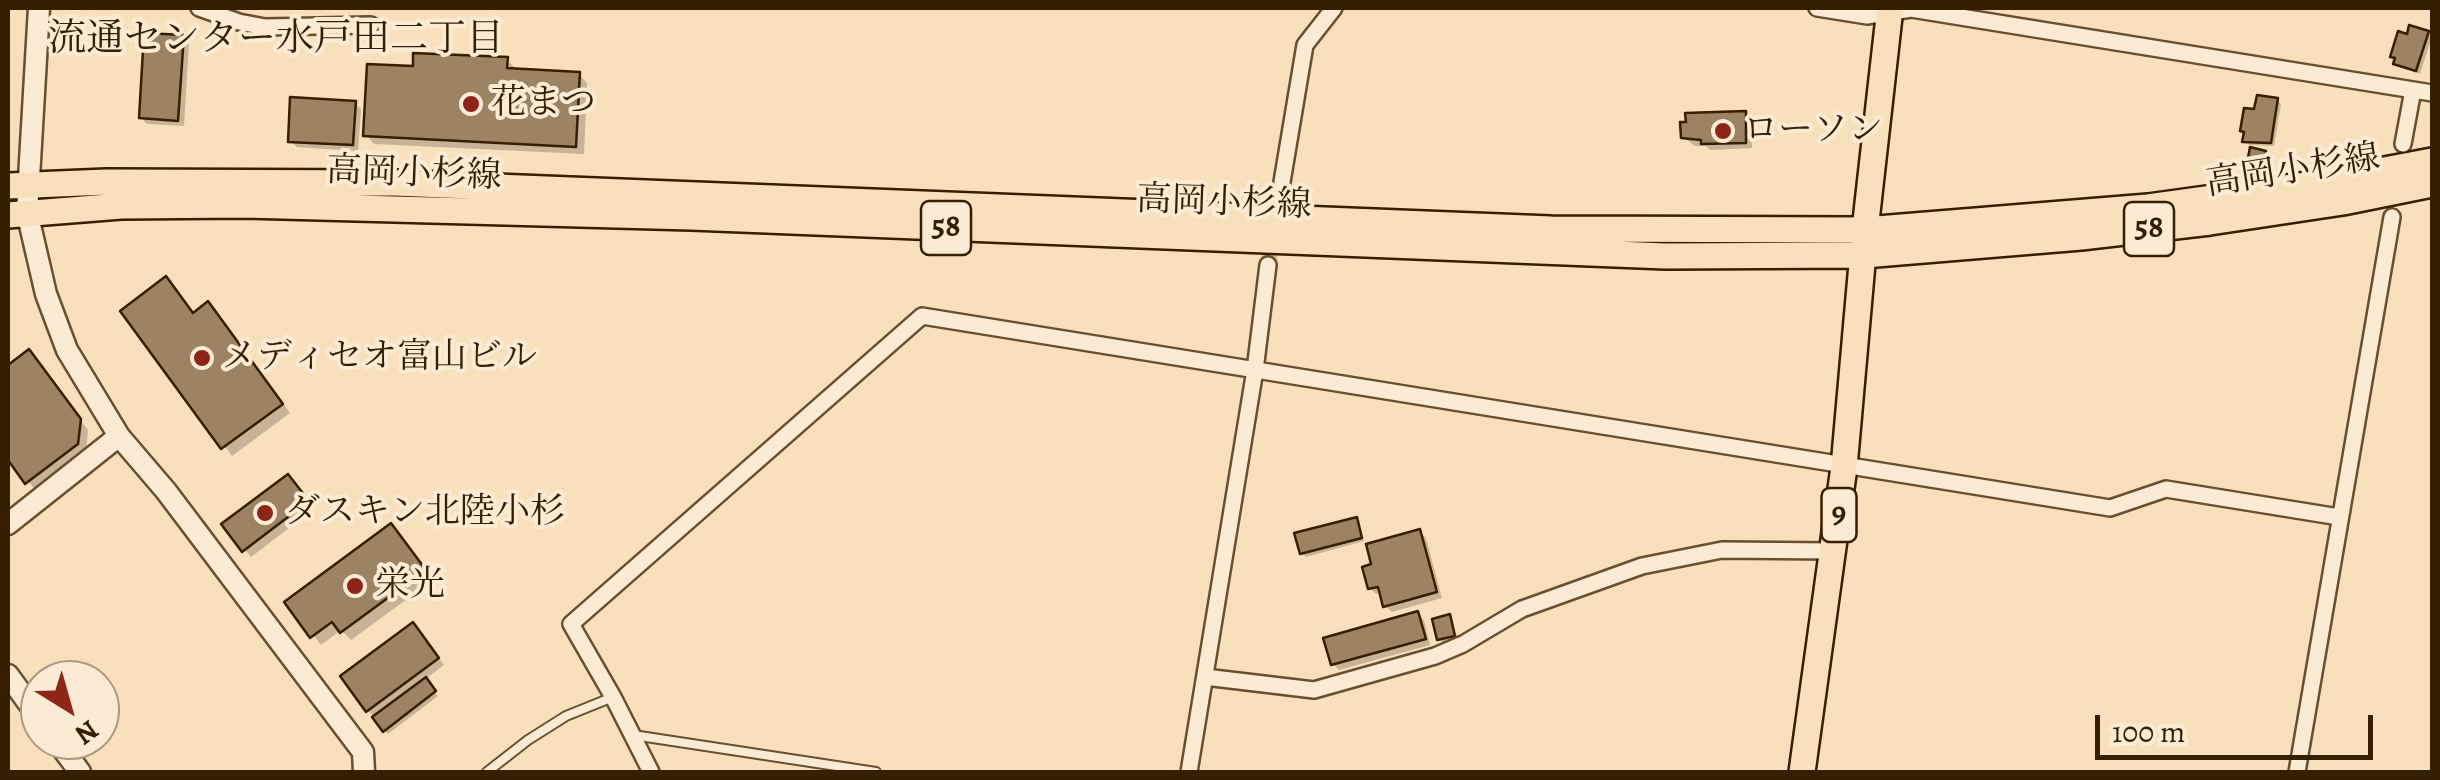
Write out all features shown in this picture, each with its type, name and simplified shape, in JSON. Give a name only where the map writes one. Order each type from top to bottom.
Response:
[{"type":"main road","name":"9","points":[[1802,772],[1844,466],[1890,9]]},
{"type":"main road","name":"高岡小杉線","points":[[18,184],[395,183],[1864,242],[2300,186],[2432,161]]},
{"type":"main road","name":"高岡小杉線","points":[[17,214],[121,206],[245,205],[691,218],[1665,256],[1864,242],[2081,237],[2343,202],[2432,184]]},
{"type":"street","points":[[39,8],[17,214],[67,350],[120,436],[166,491],[362,752],[364,772]]},
{"type":"street","points":[[199,8],[266,27],[371,26]]},
{"type":"street","points":[[1282,182],[1305,45],[1334,8]]},
{"type":"street","points":[[1817,8],[1867,16],[1890,9],[1911,9],[2432,93]]},
{"type":"street","points":[[2403,144],[2413,90]]},
{"type":"street","points":[[2296,772],[2392,218]]},
{"type":"street","points":[[1190,772],[1255,370],[1268,265]]},
{"type":"street","points":[[650,772],[571,624],[922,316],[2110,508],[2166,489],[2339,517]]},
{"type":"street","points":[[8,524],[120,436]]},
{"type":"street","points":[[1205,677],[1314,690],[1435,656],[1464,644],[1522,609],[1642,566],[1722,550],[1834,551]]},
{"type":"lane","points":[[487,772],[554,724],[613,697]]},
{"type":"lane","points":[[632,734],[876,772]]},
{"type":"building","points":[[2409,25],[2429,31],[2416,71],[2393,64],[2395,58],[2390,57],[2398,31],[2407,34]]},
{"type":"building","points":[[144,33],[184,35],[178,121],[139,118]]},
{"type":"building","name":"花まつ","points":[[413,53],[508,57],[507,68],[580,72],[576,147],[363,136],[367,64],[413,66]]},
{"type":"building","points":[[2257,95],[2278,98],[2271,143],[2242,142],[2244,108],[2254,109]]},
{"type":"building","points":[[290,97],[356,101],[353,145],[288,142]]},
{"type":"building","points":[[1746,111],[1746,143],[1701,144],[1701,140],[1681,138],[1680,122],[1686,122],[1685,113]]},
{"type":"building","points":[[2250,147],[2266,151],[2263,166],[2247,163]]},
{"type":"building","name":"メディセオ富山ビル","points":[[166,276],[193,313],[208,301],[283,404],[221,449],[120,311]]},
{"type":"building","points":[[29,349],[81,419],[78,444],[25,484],[8,460],[8,365]]},
{"type":"building","name":"ダスキン北陸小杉","points":[[288,474],[309,501],[242,552],[221,524]]},
{"type":"building","points":[[1357,517],[1362,538],[1300,554],[1294,533]]},
{"type":"building","name":"栄光","points":[[391,523],[426,570],[340,633],[332,622],[310,638],[284,602]]},
{"type":"building","points":[[1420,529],[1437,592],[1383,607],[1378,587],[1368,589],[1362,567],[1371,564],[1366,544]]},
{"type":"building","points":[[1418,611],[1426,639],[1331,665],[1323,638]]},
{"type":"building","points":[[1450,614],[1455,636],[1437,640],[1432,619]]},
{"type":"building","points":[[413,622],[439,658],[366,712],[340,676]]},
{"type":"building","points":[[426,677],[436,691],[383,732],[372,717]]},
{"type":"tunnel","points":[[1268,265],[1282,182]]},
{"type":"place","name":"花まつ","points":[[471,104]]},
{"type":"place","name":"ローソン","points":[[1723,131]]},
{"type":"place","name":"メディセオ富山ビル","points":[[202,358]]},
{"type":"place","name":"ダスキン北陸小杉","points":[[265,513]]},
{"type":"place","name":"栄光","points":[[355,586]]},
{"type":"district","name":"流通センター水戸田二丁目","points":[[276,41]]}]
